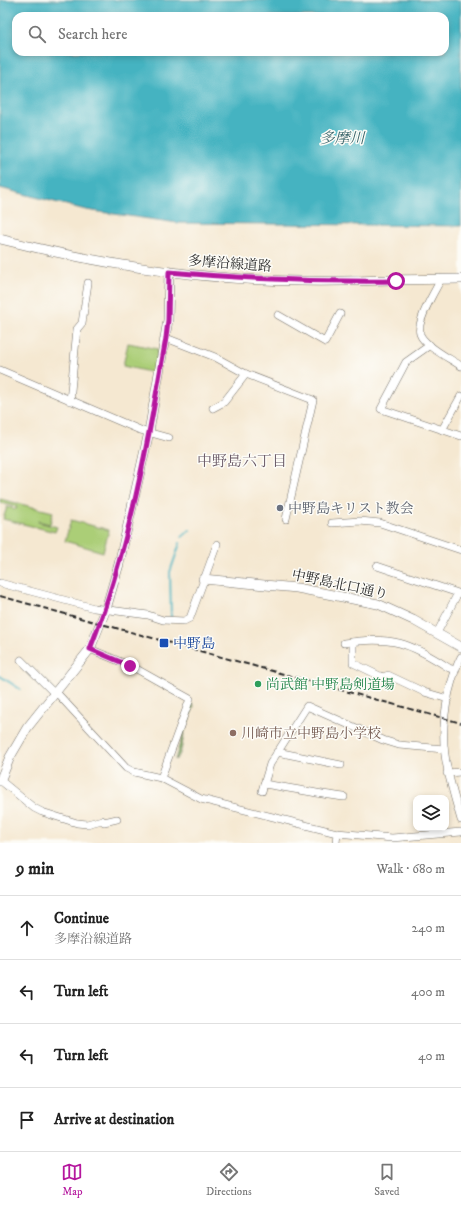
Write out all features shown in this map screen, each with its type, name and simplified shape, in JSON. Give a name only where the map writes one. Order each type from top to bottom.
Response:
[{"type":"street","name":"多摩沿線道路","points":[[0,239],[74,257],[143,270],[234,278],[299,281],[461,279]]},
{"type":"street","points":[[117,819],[104,822],[102,820],[87,824],[42,812],[34,808],[0,780],[17,742],[26,728],[90,649],[106,609],[119,564],[149,432],[166,338],[169,272]]},
{"type":"street","points":[[441,279],[419,327],[420,335],[430,345],[461,366]]},
{"type":"street","points":[[70,401],[77,329],[82,323],[88,283]]},
{"type":"street","points":[[278,315],[325,342],[340,314]]},
{"type":"street","points":[[166,338],[215,357],[246,374],[313,400],[286,519]]},
{"type":"street","points":[[430,345],[412,357],[403,366],[381,409],[461,436]]},
{"type":"street","points":[[0,370],[70,401],[149,432],[169,438]]},
{"type":"street","points":[[213,408],[224,402],[246,374]]},
{"type":"street","points":[[442,430],[461,396]]},
{"type":"street","points":[[332,523],[360,520],[380,523],[461,550]]},
{"type":"street","points":[[0,583],[94,608],[148,615],[163,620],[184,621],[190,618],[217,544]]},
{"type":"street","points":[[377,566],[458,593],[438,633]]},
{"type":"street","name":"中野島北口通り","points":[[203,579],[297,588],[378,604],[438,633],[461,647]]},
{"type":"street","points":[[344,644],[377,640],[406,645],[425,652],[449,668],[455,670]]},
{"type":"street","points":[[353,642],[352,663],[380,676],[384,677],[388,675],[424,692],[448,699]]},
{"type":"street","points":[[90,649],[133,667],[190,699],[161,778]]},
{"type":"street","points":[[461,657],[455,670],[448,699],[443,731],[447,772],[461,820]]},
{"type":"street","points":[[21,660],[55,693],[126,768],[134,772],[161,778],[201,800],[337,833],[392,838],[461,832]]},
{"type":"street","points":[[344,797],[310,793],[294,788],[263,788],[277,752],[307,706],[383,740],[399,744],[444,749]]},
{"type":"street","points":[[277,752],[341,765]]},
{"type":"street","points":[[447,772],[461,772]]},
{"type":"street","points":[[336,843],[337,833]]},
{"type":"green space","points":[[128,343],[158,349],[154,373],[123,366]]},
{"type":"green space","points":[[0,499],[53,512],[50,524],[38,522],[57,527],[55,532],[3,519],[7,507],[16,509],[17,507],[0,503]]},
{"type":"green space","points":[[71,520],[109,530],[103,552],[65,541]]},
{"type":"green space","points":[[193,704],[194,706],[184,734],[180,754],[175,760],[191,705]]},
{"type":"water","name":"多摩川","points":[[0,0],[461,0],[461,226],[178,223],[86,210],[0,188]]},
{"type":"waterway","points":[[182,537],[190,530]]},
{"type":"waterway","points":[[171,617],[170,572],[180,543]]},
{"type":"waterway","points":[[0,676],[20,689]]},
{"type":"railway","points":[[0,596],[461,723]]},
{"type":"place","name":"中野島キリスト教会","points":[[280,508]]},
{"type":"place","name":"中野島","points":[[164,643]]},
{"type":"place","name":"尚武館 中野島剣道場","points":[[258,684]]},
{"type":"place","name":"川崎市立中野島小学校","points":[[233,733]]},
{"type":"district","name":"中野島六丁目","points":[[242,461]]},
{"type":"route","points":[[130,666],[90,649],[106,609],[139,483],[166,338],[169,272],[234,278],[299,281],[396,281]]}]
